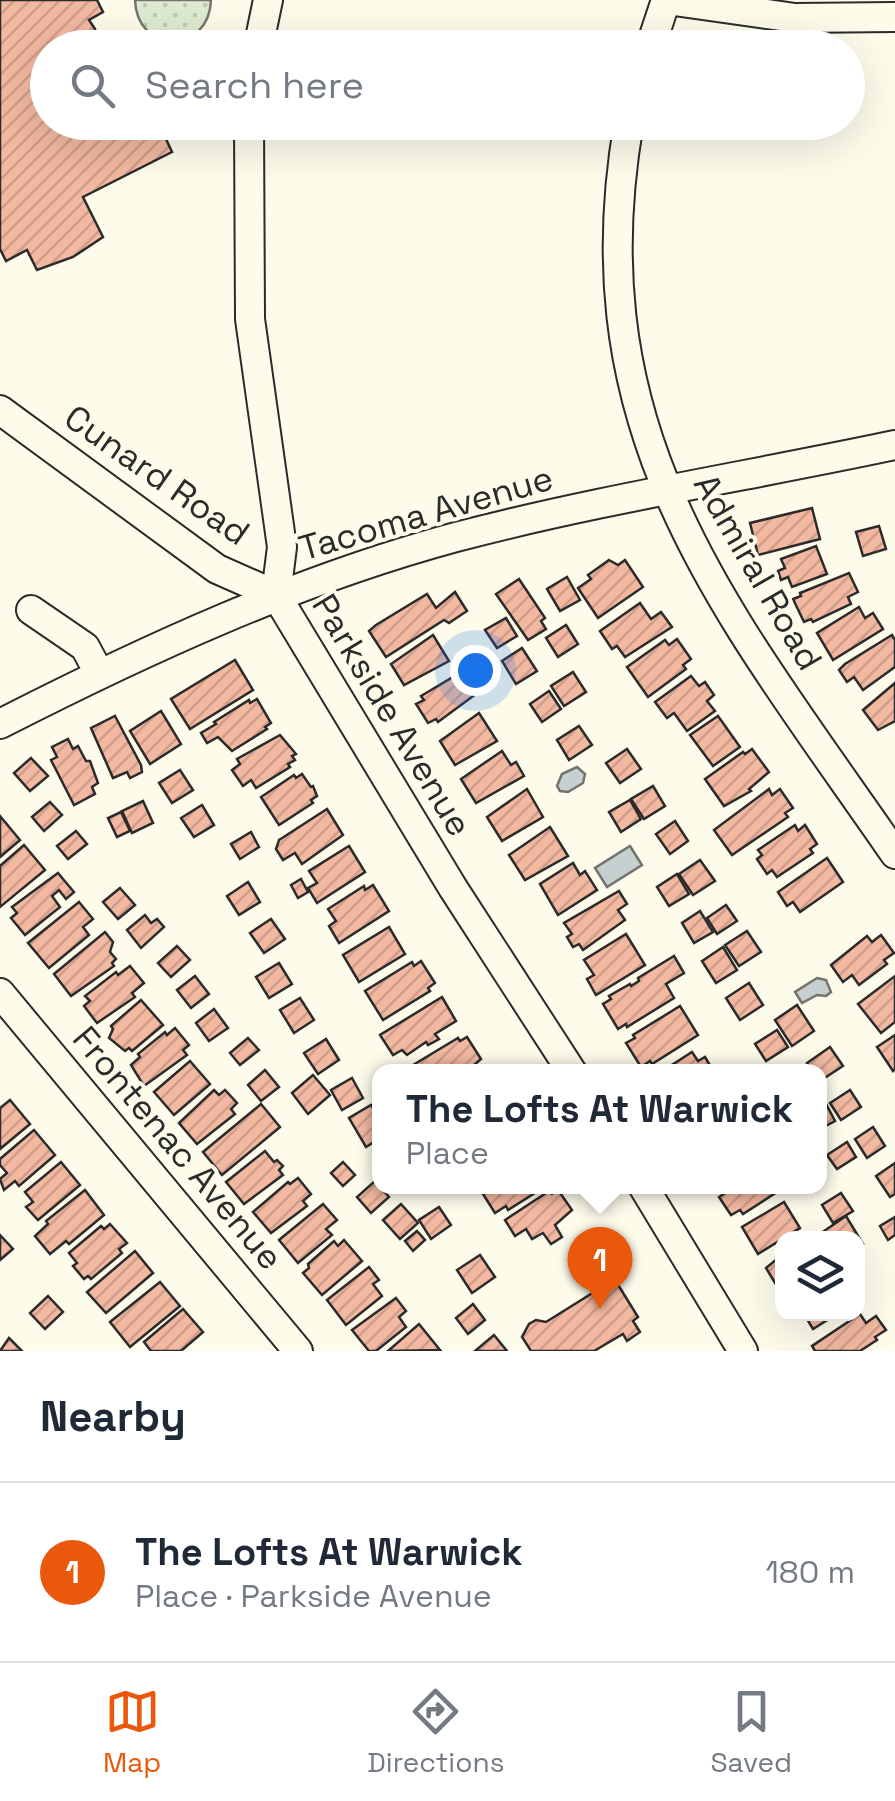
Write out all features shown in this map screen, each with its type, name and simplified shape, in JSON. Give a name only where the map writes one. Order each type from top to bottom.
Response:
[{"type":"street","points":[[262,30],[268,0]]},
{"type":"street","points":[[656,30],[666,0],[795,18],[895,17]]},
{"type":"street","name":"Parkside Avenue","points":[[248,140],[250,319],[282,547],[276,595],[453,888],[567,1064]]},
{"type":"street","name":"Admiral Road","points":[[626,140],[616,232],[623,344],[641,422],[666,492],[706,572],[758,657],[895,854]]},
{"type":"street","name":"Cunard Road","points":[[0,410],[217,569],[276,595]]},
{"type":"street","name":"Tacoma Avenue","points":[[0,724],[99,674],[276,595],[455,538],[561,512],[895,445]]},
{"type":"street","points":[[31,610],[85,647],[99,674]]},
{"type":"street","name":"Frontenac Avenue","points":[[0,993],[298,1351]]},
{"type":"street","points":[[648,1194],[744,1351]]},
{"type":"green space","points":[[135,0],[211,0],[200,30],[146,30]]},
{"type":"shaded area","points":[[577,767],[585,774],[583,783],[568,792],[560,791],[557,786],[562,774]]},
{"type":"shaded area","points":[[630,846],[642,865],[607,887],[595,868]]},
{"type":"shaded area","points":[[817,978],[826,980],[831,992],[802,1003],[795,992]]},
{"type":"building","points":[[0,0],[97,0],[103,12],[89,20],[95,30],[30,30],[30,140],[166,140],[172,152],[83,197],[103,237],[73,257],[37,270],[27,250],[6,261],[0,249]]},
{"type":"building","points":[[812,508],[820,539],[758,555],[750,523]]},
{"type":"building","points":[[879,526],[886,549],[863,556],[856,532]]},
{"type":"building","points":[[816,546],[827,574],[792,587],[788,577],[781,580],[778,571],[785,568],[781,559]]},
{"type":"building","points":[[609,560],[618,565],[625,560],[643,587],[598,618],[578,588]]},
{"type":"building","points":[[849,573],[858,592],[848,597],[851,604],[813,622],[804,622],[793,599]]},
{"type":"building","points":[[567,577],[580,600],[560,611],[547,589]]},
{"type":"building","points":[[519,579],[545,618],[541,621],[546,629],[528,640],[496,594]]},
{"type":"building","points":[[455,592],[467,611],[449,623],[444,620],[386,657],[369,631],[427,594],[436,608]]},
{"type":"building","points":[[640,603],[651,619],[661,612],[672,627],[625,657],[617,646],[612,649],[600,631]]},
{"type":"building","points":[[859,607],[865,618],[873,613],[883,629],[833,660],[817,633]]},
{"type":"building","points":[[506,618],[517,636],[497,648],[485,630]]},
{"type":"building","points":[[566,625],[578,644],[558,657],[546,638]]},
{"type":"building","points":[[433,635],[449,661],[404,685],[391,664]]},
{"type":"building","points":[[892,635],[895,667],[863,690],[854,677],[847,682],[839,670]]},
{"type":"building","points":[[677,639],[691,659],[683,665],[686,669],[648,697],[627,667],[665,640],[669,645]]},
{"type":"building","points":[[522,648],[537,671],[516,684],[502,661]]},
{"type":"building","points":[[235,660],[253,690],[190,729],[171,699]]},
{"type":"building","points":[[468,672],[480,691],[438,722],[436,719],[428,723],[416,704],[424,700],[421,696]]},
{"type":"building","points":[[573,672],[586,692],[564,706],[551,686]]},
{"type":"building","points":[[691,676],[699,686],[705,682],[714,695],[707,701],[715,711],[687,731],[674,713],[667,718],[655,702]]},
{"type":"building","points":[[895,683],[895,721],[878,730],[863,710]]},
{"type":"building","points":[[549,691],[561,709],[542,722],[530,704]]},
{"type":"building","points":[[257,699],[271,723],[267,729],[232,751],[218,737],[207,743],[201,733],[249,700],[250,703]]},
{"type":"building","points":[[161,711],[181,744],[150,764],[130,731]]},
{"type":"building","points":[[479,713],[497,741],[455,765],[440,741]]},
{"type":"building","points":[[115,716],[141,765],[142,772],[130,778],[127,772],[113,778],[91,728]]},
{"type":"building","points":[[718,716],[740,747],[713,766],[690,735]]},
{"type":"building","points":[[579,726],[592,745],[569,760],[557,740]]},
{"type":"building","points":[[280,735],[296,754],[288,764],[290,767],[256,788],[251,780],[243,786],[232,770],[240,764],[237,759]]},
{"type":"building","points":[[68,739],[73,749],[78,746],[86,761],[90,761],[98,783],[92,787],[95,794],[74,805],[51,760],[57,757],[52,747]]},
{"type":"building","points":[[627,749],[641,769],[620,783],[606,763]]},
{"type":"building","points":[[752,749],[769,772],[751,791],[724,806],[705,779]]},
{"type":"building","points":[[502,751],[511,765],[516,762],[524,776],[476,803],[461,779]]},
{"type":"building","points":[[31,758],[48,776],[30,791],[14,773]]},
{"type":"building","points":[[180,770],[193,790],[172,803],[159,783]]},
{"type":"building","points":[[302,774],[317,796],[311,800],[313,803],[279,825],[261,797],[294,775],[296,778]]},
{"type":"building","points":[[653,786],[665,806],[644,819],[631,799]]},
{"type":"building","points":[[527,789],[543,817],[502,841],[487,817]]},
{"type":"building","points":[[769,789],[772,795],[780,789],[793,808],[785,813],[788,817],[732,855],[714,830]]},
{"type":"building","points":[[630,800],[641,819],[621,832],[609,812]]},
{"type":"building","points":[[143,801],[153,823],[132,833],[122,811]]},
{"type":"building","points":[[50,802],[62,815],[44,831],[32,817]]},
{"type":"building","points":[[202,805],[214,825],[194,837],[181,818]]},
{"type":"building","points":[[327,809],[343,835],[302,864],[295,853],[283,860],[276,849],[279,840]]},
{"type":"building","points":[[121,812],[130,831],[117,837],[108,818]]},
{"type":"building","points":[[0,816],[20,840],[0,857]]},
{"type":"building","points":[[675,821],[688,841],[670,854],[656,834]]},
{"type":"building","points":[[795,825],[798,831],[805,825],[817,844],[810,849],[813,853],[777,877],[772,870],[767,874],[757,859],[762,855],[758,850]]},
{"type":"building","points":[[550,827],[568,856],[525,880],[509,855]]},
{"type":"building","points":[[76,831],[87,844],[68,859],[57,846]]},
{"type":"building","points":[[251,832],[259,847],[240,859],[231,844]]},
{"type":"building","points":[[24,845],[45,870],[0,907],[0,866]]},
{"type":"building","points":[[349,846],[365,872],[317,903],[308,888],[317,883],[309,871]]},
{"type":"building","points":[[827,858],[843,882],[800,912],[793,902],[787,906],[778,892]]},
{"type":"building","points":[[700,860],[715,881],[693,895],[679,874]]},
{"type":"building","points":[[573,863],[580,875],[585,871],[597,890],[558,915],[540,884]]},
{"type":"building","points":[[58,873],[74,892],[66,899],[59,890],[52,896],[60,907],[25,935],[11,918],[17,913],[12,907]]},
{"type":"building","points":[[677,874],[689,894],[669,906],[657,887]]},
{"type":"building","points":[[301,879],[308,892],[298,898],[291,885]]},
{"type":"building","points":[[248,882],[260,902],[239,915],[227,896]]},
{"type":"building","points":[[373,885],[389,911],[339,943],[329,926],[336,921],[328,909],[364,886],[365,890]]},
{"type":"building","points":[[120,888],[135,905],[118,919],[103,902]]},
{"type":"building","points":[[619,891],[627,904],[618,910],[625,920],[583,950],[579,944],[573,947],[567,937],[572,934],[564,923]]},
{"type":"building","points":[[79,902],[93,919],[83,927],[89,935],[49,968],[28,943]]},
{"type":"building","points":[[726,905],[737,921],[717,934],[707,918]]},
{"type":"building","points":[[700,911],[713,932],[694,943],[682,923]]},
{"type":"building","points":[[145,915],[151,923],[157,919],[164,927],[141,948],[127,930]]},
{"type":"building","points":[[271,919],[285,939],[264,953],[250,933]]},
{"type":"building","points":[[389,927],[405,954],[359,982],[343,955]]},
{"type":"building","points":[[747,931],[761,952],[739,966],[725,945]]},
{"type":"building","points":[[105,932],[113,942],[110,952],[116,959],[114,966],[71,996],[54,974]]},
{"type":"building","points":[[626,934],[645,965],[596,995],[587,979],[594,975],[584,960]]},
{"type":"building","points":[[881,935],[894,953],[884,960],[887,964],[859,985],[852,975],[843,982],[831,965],[867,936],[872,942]]},
{"type":"building","points":[[177,946],[190,960],[171,977],[158,963]]},
{"type":"building","points":[[723,947],[737,970],[716,983],[702,961]]},
{"type":"building","points":[[674,956],[684,973],[666,984],[674,998],[618,1029],[603,1004],[611,999],[609,996],[631,986]]},
{"type":"building","points":[[421,961],[435,983],[428,988],[430,991],[383,1020],[365,991],[412,962],[414,966]]},
{"type":"building","points":[[279,963],[292,984],[269,998],[256,977]]},
{"type":"building","points":[[130,966],[144,983],[132,993],[135,997],[97,1023],[84,1006],[90,1001],[85,996]]},
{"type":"building","points":[[195,976],[209,994],[191,1008],[177,990]]},
{"type":"building","points":[[895,976],[895,1022],[881,1033],[858,1004]]},
{"type":"building","points":[[749,983],[763,1005],[740,1020],[726,998]]},
{"type":"building","points":[[442,997],[456,1021],[435,1034],[439,1039],[428,1045],[426,1042],[407,1055],[402,1050],[393,1055],[380,1035]]},
{"type":"building","points":[[300,998],[314,1020],[294,1033],[280,1010]]},
{"type":"building","points":[[141,1000],[163,1025],[132,1051],[125,1051],[109,1038],[111,1026]]},
{"type":"building","points":[[797,1005],[814,1031],[792,1046],[775,1020]]},
{"type":"building","points":[[680,1006],[698,1035],[652,1064],[639,1064],[626,1043],[635,1038],[633,1035]]},
{"type":"building","points":[[214,1009],[228,1028],[209,1041],[196,1023]]},
{"type":"building","points":[[175,1028],[189,1045],[183,1050],[187,1055],[144,1086],[131,1065],[140,1057],[138,1054]]},
{"type":"building","points":[[777,1030],[788,1047],[766,1061],[755,1044]]},
{"type":"building","points":[[895,1035],[895,1069],[893,1071],[877,1047]]},
{"type":"building","points":[[467,1037],[481,1059],[475,1064],[415,1064],[458,1038],[460,1041]]},
{"type":"building","points":[[248,1038],[259,1050],[240,1065],[230,1053]]},
{"type":"building","points":[[326,1039],[339,1060],[318,1074],[304,1053]]},
{"type":"building","points":[[830,1047],[843,1066],[827,1076],[827,1064],[807,1063]]},
{"type":"building","points":[[692,1052],[698,1061],[705,1057],[709,1064],[673,1064]]},
{"type":"building","points":[[190,1061],[210,1084],[174,1115],[154,1092]]},
{"type":"building","points":[[265,1070],[279,1087],[261,1101],[248,1085]]},
{"type":"building","points":[[313,1075],[330,1095],[308,1114],[292,1093]]},
{"type":"building","points":[[352,1078],[363,1098],[342,1110],[331,1090]]},
{"type":"building","points":[[214,1090],[219,1095],[225,1090],[237,1103],[231,1109],[235,1114],[197,1144],[179,1123]]},
{"type":"building","points":[[850,1090],[861,1107],[841,1120],[830,1103]]},
{"type":"building","points":[[10,1100],[30,1124],[0,1149],[0,1108]]},
{"type":"building","points":[[261,1104],[280,1127],[222,1175],[203,1152]]},
{"type":"building","points":[[371,1105],[372,1143],[366,1147],[349,1118]]},
{"type":"building","points":[[827,1106],[835,1121],[827,1125]]},
{"type":"building","points":[[873,1127],[885,1146],[867,1158],[855,1139]]},
{"type":"building","points":[[34,1130],[55,1155],[19,1186],[15,1181],[4,1190],[0,1179],[7,1173],[0,1159]]},
{"type":"building","points":[[847,1142],[856,1157],[837,1169],[827,1155]]},
{"type":"building","points":[[265,1151],[283,1166],[279,1170],[283,1175],[244,1204],[226,1182]]},
{"type":"building","points":[[61,1162],[80,1185],[38,1220],[26,1207],[33,1202],[25,1192]]},
{"type":"building","points":[[343,1162],[355,1175],[343,1186],[331,1173]]},
{"type":"building","points":[[895,1163],[895,1194],[890,1197],[876,1176]]},
{"type":"building","points":[[298,1178],[311,1194],[303,1201],[307,1206],[271,1233],[253,1212]]},
{"type":"building","points":[[372,1184],[372,1194],[389,1197],[371,1213],[357,1197]]},
{"type":"building","points":[[85,1190],[104,1215],[69,1244],[66,1241],[50,1254],[35,1236],[48,1224],[46,1221]]},
{"type":"building","points":[[841,1193],[853,1211],[833,1223],[822,1205]]},
{"type":"building","points":[[483,1194],[533,1194],[508,1210],[506,1206],[495,1213]]},
{"type":"building","points":[[544,1194],[561,1194],[572,1210],[555,1225],[562,1237],[551,1244],[543,1233],[532,1239],[526,1229],[515,1236],[505,1220]]},
{"type":"building","points":[[774,1194],[743,1214],[740,1210],[731,1215],[719,1197]]},
{"type":"building","points":[[784,1202],[800,1228],[775,1231],[775,1243],[758,1254],[742,1227]]},
{"type":"building","points":[[323,1204],[337,1220],[326,1229],[332,1235],[298,1263],[279,1240]]},
{"type":"building","points":[[401,1204],[418,1223],[400,1239],[383,1220]]},
{"type":"building","points":[[439,1207],[451,1225],[431,1239],[419,1220]]},
{"type":"building","points":[[846,1216],[855,1231],[824,1231]]},
{"type":"building","points":[[895,1217],[895,1235],[888,1240],[880,1226]]},
{"type":"building","points":[[110,1224],[127,1243],[119,1249],[122,1253],[91,1279],[84,1279],[73,1266],[77,1263],[69,1253],[101,1226],[104,1229]]},
{"type":"building","points":[[417,1231],[425,1240],[413,1251],[405,1241]]},
{"type":"building","points":[[0,1235],[13,1249],[0,1260]]},
{"type":"building","points":[[344,1240],[362,1261],[322,1295],[303,1273],[334,1241],[338,1246]]},
{"type":"building","points":[[135,1251],[153,1273],[106,1313],[87,1292]]},
{"type":"building","points":[[480,1255],[495,1277],[472,1293],[457,1270]]},
{"type":"building","points":[[775,1261],[775,1283],[766,1268]]},
{"type":"building","points":[[369,1267],[379,1280],[373,1284],[382,1296],[346,1325],[327,1300]]},
{"type":"building","points":[[612,1275],[638,1317],[633,1321],[640,1332],[627,1341],[623,1334],[594,1351],[531,1351],[522,1337],[529,1324],[536,1320],[546,1322],[602,1287],[600,1283]]},
{"type":"building","points":[[160,1282],[180,1306],[130,1347],[110,1322]]},
{"type":"building","points":[[48,1296],[63,1312],[45,1329],[30,1313]]},
{"type":"building","points":[[396,1298],[406,1311],[399,1317],[406,1327],[376,1351],[369,1351],[352,1330]]},
{"type":"building","points":[[473,1304],[485,1320],[468,1334],[456,1318]]},
{"type":"building","points":[[183,1309],[203,1332],[181,1351],[151,1351],[144,1342]]},
{"type":"building","points":[[876,1316],[886,1330],[860,1351],[815,1351],[812,1346],[850,1321],[866,1323]]},
{"type":"building","points":[[808,1321],[826,1321],[813,1329]]},
{"type":"building","points":[[419,1324],[440,1350],[388,1351]]},
{"type":"building","points":[[494,1335],[507,1351],[475,1351]]},
{"type":"building","points":[[9,1338],[22,1351],[0,1351]]},
{"type":"place","name":"The Lofts At Warwick","points":[[600,1309]]}]
